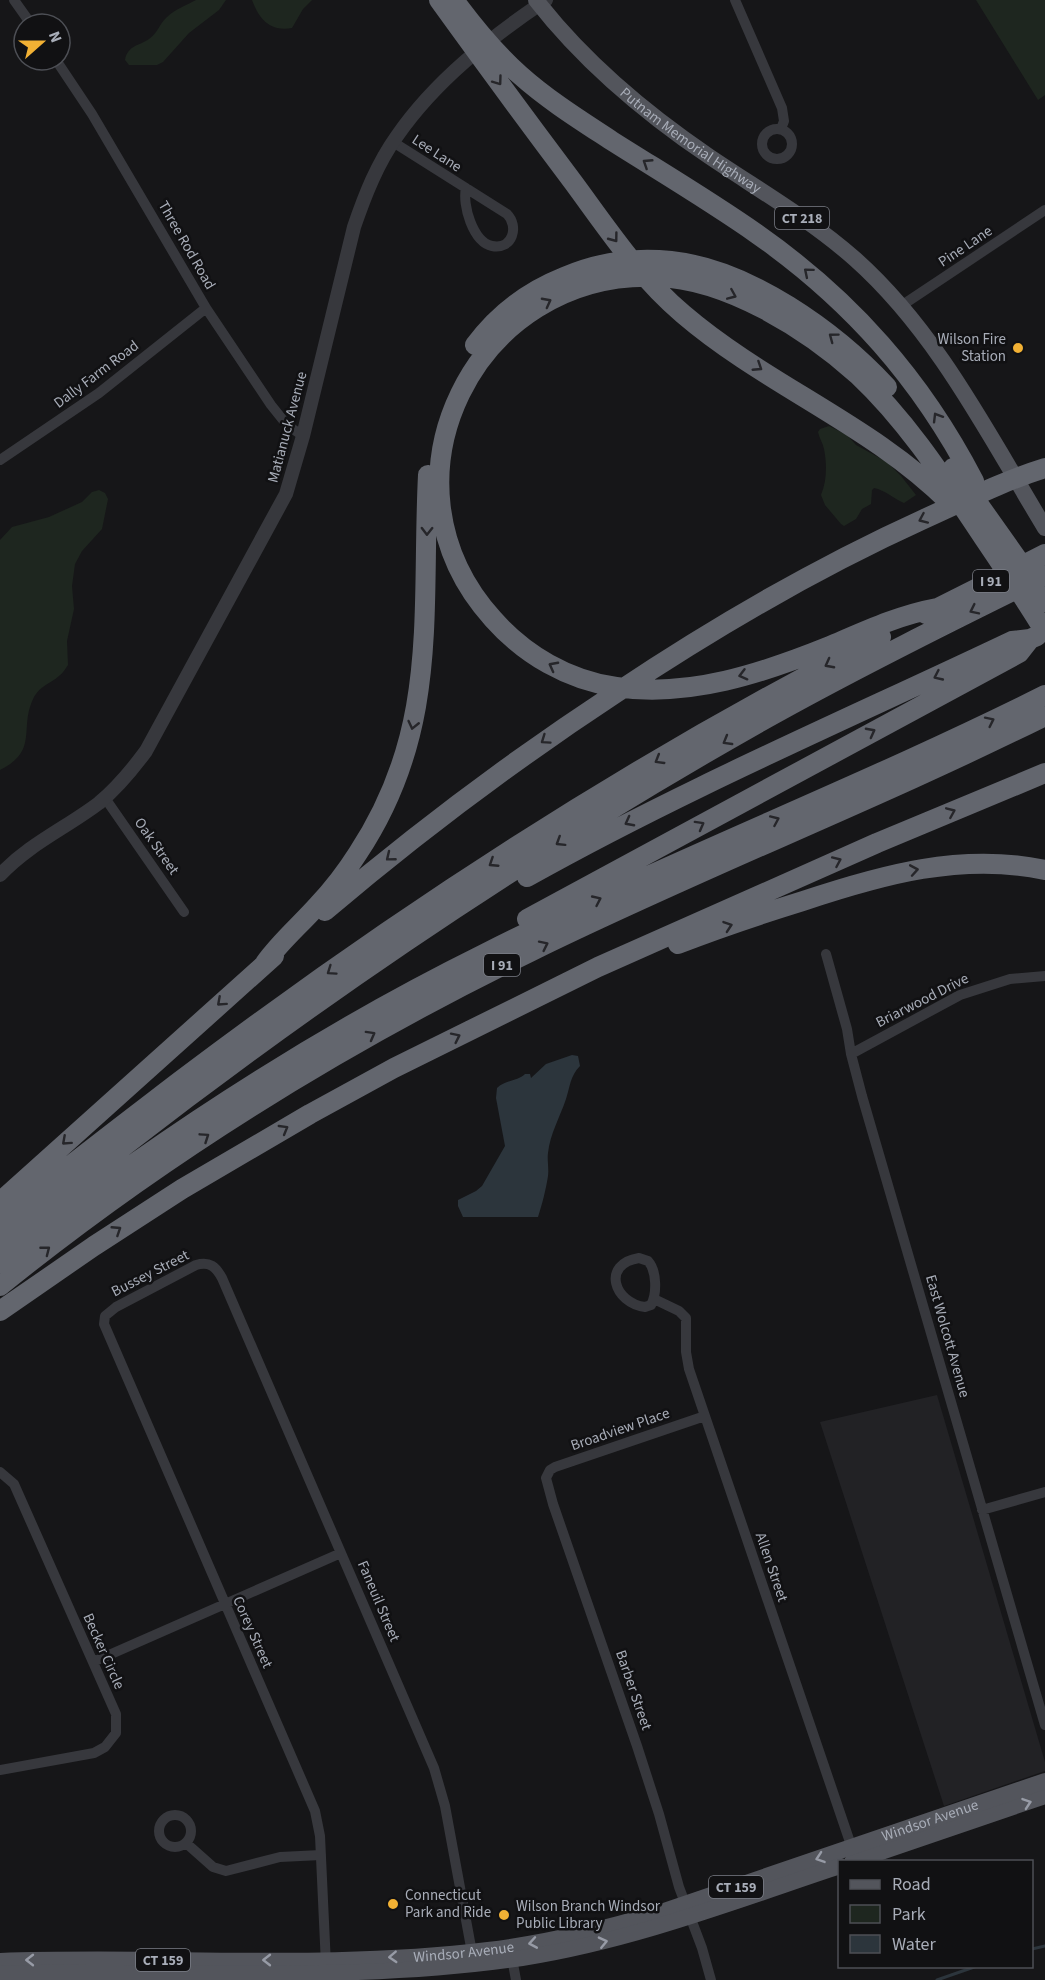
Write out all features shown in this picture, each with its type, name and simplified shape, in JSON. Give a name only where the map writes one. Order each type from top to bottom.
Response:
[{"type":"highway","points":[[438,0],[624,251],[667,300],[712,337],[870,437],[903,461],[950,477]]},
{"type":"highway","points":[[454,0],[493,48],[536,88],[566,111],[757,234],[801,266],[841,301],[884,346],[933,410],[950,477]]},
{"type":"highway","points":[[936,608],[893,620],[801,657],[702,685],[659,689],[613,687],[571,675],[531,653],[501,628],[482,607],[453,555],[441,498],[440,468],[451,414],[474,369],[493,344],[515,322],[561,295],[587,285],[635,260],[661,260],[701,267],[735,279],[788,306],[825,330],[859,357],[891,390],[950,477],[1040,634]]},
{"type":"highway","points":[[265,963],[282,941],[324,898],[358,853],[381,813],[404,757],[416,711],[423,660],[430,454],[437,418],[450,384],[479,340],[513,306],[534,291],[558,279],[611,272],[676,278],[709,286],[743,300],[787,323],[858,376],[886,405],[1007,544],[1045,602]]},
{"type":"highway","points":[[0,1202],[265,963],[353,887],[518,759],[661,662],[758,603],[886,536],[1015,478],[1045,468]]},
{"type":"highway","name":"I 91","points":[[0,1221],[98,1143],[314,983],[459,885],[573,812],[729,719],[832,662],[1045,554]]},
{"type":"highway","points":[[0,1245],[153,1124],[278,1031],[494,884],[698,758],[860,668],[1045,575]]},
{"type":"highway","points":[[376,1011],[417,982],[521,922],[1019,653],[1040,634]]},
{"type":"highway","points":[[278,1031],[314,1011],[425,938],[504,891],[640,817],[765,755],[1012,641],[1040,634]]},
{"type":"highway","points":[[0,1263],[194,1122],[259,1080],[376,1011],[476,958],[565,915],[875,775],[1045,695]]},
{"type":"highway","name":"I 91","points":[[0,1287],[79,1226],[204,1137],[309,1071],[403,1017],[568,933],[878,795],[1045,716]]},
{"type":"highway","points":[[0,1311],[123,1227],[241,1154],[367,1083],[517,1008],[534,997],[877,843],[1045,773]]},
{"type":"highway","points":[[517,1008],[691,939],[814,897],[888,875],[931,867],[970,864],[1006,864],[1045,870]]},
{"type":"main road","name":"Putnam Memorial Highway","points":[[540,1],[582,52],[632,99],[676,133],[827,236],[864,268],[901,306],[947,367],[1044,526]]},
{"type":"main road","name":"Windsor Avenue","points":[[853,1856],[997,1805],[1045,1781]]},
{"type":"main road","name":"Windsor Avenue","points":[[997,1805],[1045,1796]]},
{"type":"main road","name":"Windsor Avenue","points":[[688,1911],[838,1861]]},
{"type":"main road","name":"Windsor Avenue","points":[[0,1961],[65,1967],[123,1977],[473,1958],[511,1953],[614,1926],[688,1911],[838,1867]]},
{"type":"main road","name":"Windsor Avenue","points":[[0,1974],[65,1967],[326,1966]]},
{"type":"street","points":[[735,0],[782,108],[784,121],[781,129]]},
{"type":"street","name":"Matianuck Avenue","points":[[0,875],[34,844],[105,798],[146,751],[280,507],[290,484],[354,227],[370,184],[393,142],[415,114],[457,69],[540,1]]},
{"type":"street","name":"Three Rod Road","points":[[64,72],[92,114],[206,308],[271,405],[287,425],[303,436]]},
{"type":"street","name":"Lee Lane","points":[[393,142],[466,188],[510,217],[514,225],[514,233],[507,242],[499,246],[491,245],[478,235],[466,207],[466,188]]},
{"type":"street","name":"Pine Lane","points":[[901,306],[1045,210]]},
{"type":"street","name":"Dally Farm Road","points":[[0,460],[99,393],[206,308]]},
{"type":"street","name":"Oak Street","points":[[105,798],[184,912]]},
{"type":"street","name":"East Wolcott Avenue","points":[[826,954],[847,1029],[851,1054],[1045,1725]]},
{"type":"street","name":"Briarwood Drive","points":[[851,1054],[968,991],[1010,979],[1045,976]]},
{"type":"street","points":[[635,1258],[648,1261],[653,1270],[654,1299],[651,1305],[645,1307],[626,1300],[617,1282],[616,1273],[619,1267],[635,1258]]},
{"type":"street","name":"Bussey Street","points":[[105,1316],[116,1307],[196,1265],[205,1262],[212,1265]]},
{"type":"street","name":"Faneuil Street","points":[[212,1265],[222,1278],[437,1777],[445,1806],[473,1958]]},
{"type":"street","name":"Allen Street","points":[[654,1299],[679,1311],[686,1318],[687,1361],[853,1856]]},
{"type":"street","name":"Corey Street","points":[[105,1316],[105,1331],[315,1811],[319,1823],[326,1966]]},
{"type":"street","name":"Broadview Place","points":[[548,1473],[555,1467],[705,1416]]},
{"type":"street","name":"Becker Circle","points":[[0,1472],[14,1484],[116,1714],[116,1733],[105,1747],[94,1754],[0,1770]]},
{"type":"street","name":"Barber Street","points":[[548,1473],[547,1483],[553,1504],[641,1758],[711,1980]]},
{"type":"street","points":[[982,1510],[1045,1492]]},
{"type":"street","points":[[93,1662],[342,1553]]},
{"type":"street","points":[[186,1843],[213,1867],[226,1871],[280,1857],[321,1855]]},
{"type":"street","points":[[511,1953],[516,1980]]},
{"type":"shaded area","points":[[937,1395],[1045,1762],[1045,1771],[944,1806],[820,1422]]},
{"type":"green space","points":[[196,0],[226,0],[219,10],[189,33],[163,62],[157,65],[129,65],[125,60],[131,49],[152,37],[170,14]]},
{"type":"green space","points":[[252,0],[312,0],[303,9],[292,28],[284,29],[266,23]]},
{"type":"green space","points":[[976,0],[1045,0],[1045,95],[1038,100]]},
{"type":"green space","points":[[829,426],[847,435],[856,445],[887,462],[916,495],[904,503],[874,488],[871,504],[862,509],[856,519],[844,526],[841,524],[825,505],[821,495],[826,466],[818,432]]},
{"type":"green space","points":[[99,490],[105,493],[108,499],[102,529],[82,551],[75,564],[72,586],[74,609],[67,641],[68,665],[56,679],[43,687],[34,697],[30,708],[26,738],[20,755],[0,770],[0,540],[12,527],[49,517],[82,502],[92,492]]},
{"type":"water","points":[[572,1055],[578,1056],[580,1066],[572,1078],[551,1139],[548,1176],[538,1217],[463,1217],[458,1200],[482,1186],[505,1146],[496,1098],[497,1088],[525,1074],[530,1074],[531,1078],[546,1064]]},
{"type":"waterway","points":[[1033,1949],[1045,1946]]},
{"type":"waterway","points":[[937,1980],[971,1968]]},
{"type":"place","name":"Wilson Fire Station","points":[[1018,348]]},
{"type":"place","name":"Connecticut Park and Ride","points":[[393,1904]]},
{"type":"place","name":"Wilson Branch Windsor Public Library","points":[[504,1915]]}]
